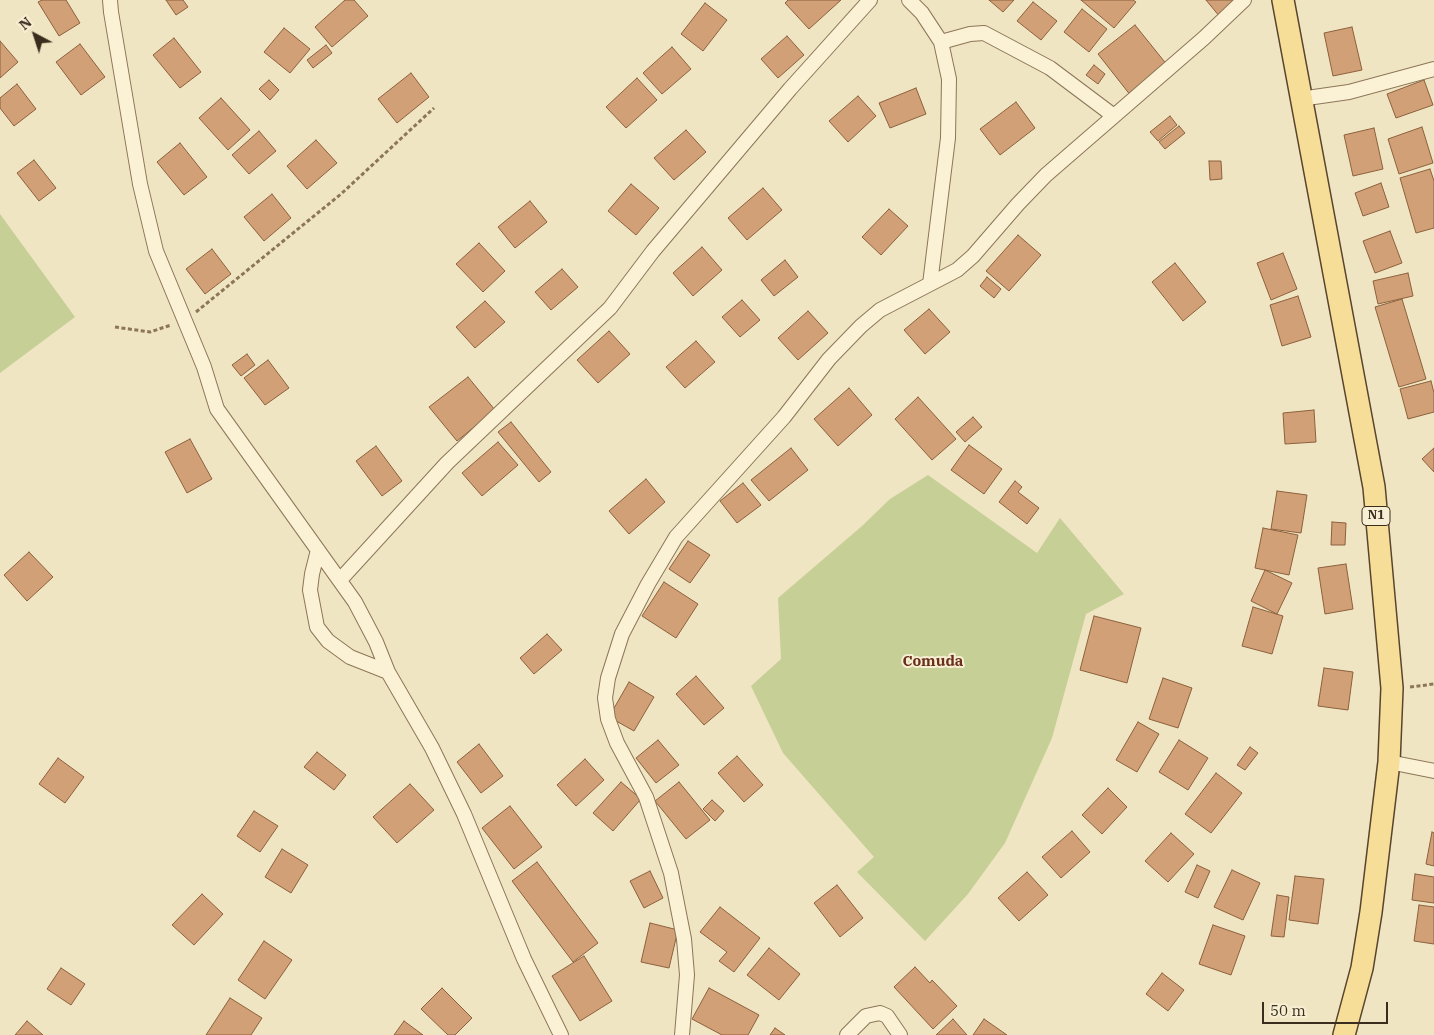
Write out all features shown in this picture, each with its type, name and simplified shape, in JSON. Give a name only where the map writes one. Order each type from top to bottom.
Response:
[{"type":"main road","name":"N1","points":[[1283,0],[1374,487],[1392,688],[1389,762],[1362,968],[1344,1035]]},
{"type":"street","points":[[100,0],[111,6],[140,184],[156,251],[204,367],[216,409],[355,602],[376,642],[388,672],[432,748],[464,814],[524,959],[560,1035]]},
{"type":"street","points":[[340,580],[446,463],[610,308],[653,251],[790,89],[870,0]]},
{"type":"street","points":[[909,0],[922,13],[941,42],[949,79],[948,138],[930,284]]},
{"type":"street","points":[[682,1035],[687,966],[684,939],[671,873],[646,797],[617,743],[608,719],[605,698],[608,678],[622,634],[648,584],[676,537],[784,417],[829,359],[880,310],[957,270],[973,256],[1046,175],[1244,0]]},
{"type":"street","points":[[941,42],[970,34],[984,33],[996,38],[1050,68],[1114,116]]},
{"type":"street","points":[[1300,99],[1349,92],[1434,69]]},
{"type":"street","points":[[318,550],[310,590],[317,626],[328,641],[350,657],[388,672]]},
{"type":"street","points":[[1389,762],[1434,771]]},
{"type":"street","points":[[847,1035],[866,1016],[880,1013],[887,1016],[900,1035]]},
{"type":"path","points":[[114,327],[150,332],[185,321],[341,194],[434,108]]},
{"type":"path","points":[[1392,688],[1434,684]]},
{"type":"green space","points":[[0,214],[75,317],[0,373]]},
{"type":"green space","points":[[928,475],[1037,553],[1060,518],[1124,594],[1086,614],[1052,738],[1005,843],[968,894],[925,941],[857,872],[874,857],[783,753],[751,686],[781,659],[778,598],[862,526],[890,499]]},
{"type":"building","points":[[42,0],[66,0],[80,23],[59,36],[38,2]]},
{"type":"building","points":[[166,0],[183,0],[188,7],[176,15]]},
{"type":"building","points":[[345,0],[354,0],[368,16],[332,47],[315,27]]},
{"type":"building","points":[[788,0],[841,0],[809,29],[785,3]]},
{"type":"building","points":[[989,0],[1014,0],[1003,12]]},
{"type":"building","points":[[1081,0],[1133,0],[1136,2],[1114,28]]},
{"type":"building","points":[[1206,0],[1241,0],[1220,17]]},
{"type":"building","points":[[1033,2],[1057,21],[1041,40],[1017,21]]},
{"type":"building","points":[[705,3],[727,20],[703,51],[681,34]]},
{"type":"building","points":[[1082,9],[1107,29],[1089,52],[1064,32]]},
{"type":"building","points":[[1135,25],[1168,66],[1131,96],[1098,54]]},
{"type":"building","points":[[1352,27],[1362,70],[1333,76],[1324,33]]},
{"type":"building","points":[[284,28],[310,49],[290,73],[264,52]]},
{"type":"building","points":[[787,36],[804,55],[778,78],[761,59]]},
{"type":"building","points":[[174,38],[201,72],[180,88],[153,55]]},
{"type":"building","points":[[0,41],[18,62],[0,78]]},
{"type":"building","points":[[80,44],[105,77],[81,95],[56,62]]},
{"type":"building","points":[[326,45],[332,53],[313,68],[307,60]]},
{"type":"building","points":[[672,47],[691,69],[662,94],[643,73]]},
{"type":"building","points":[[1094,65],[1105,74],[1098,84],[1086,75]]},
{"type":"building","points":[[411,73],[429,97],[397,123],[378,99]]},
{"type":"building","points":[[637,78],[657,100],[626,128],[606,107]]},
{"type":"building","points":[[269,80],[279,90],[270,100],[259,89]]},
{"type":"building","points":[[1424,80],[1433,105],[1396,118],[1387,94]]},
{"type":"building","points":[[17,84],[36,109],[14,126],[0,108],[0,98]]},
{"type":"building","points":[[916,88],[926,114],[890,128],[879,103]]},
{"type":"building","points":[[858,96],[876,116],[848,142],[829,121]]},
{"type":"building","points":[[221,98],[250,130],[228,150],[199,118]]},
{"type":"building","points":[[1016,102],[1035,128],[1000,155],[980,129]]},
{"type":"building","points":[[1170,116],[1177,125],[1158,141],[1150,132]]},
{"type":"building","points":[[1179,126],[1185,133],[1165,149],[1159,142]]},
{"type":"building","points":[[1422,127],[1433,163],[1399,174],[1388,139]]},
{"type":"building","points":[[1374,128],[1383,169],[1353,176],[1344,135]]},
{"type":"building","points":[[686,130],[706,152],[674,180],[654,158]]},
{"type":"building","points":[[259,131],[276,151],[249,174],[232,155]]},
{"type":"building","points":[[316,140],[337,163],[307,189],[287,166]]},
{"type":"building","points":[[180,143],[207,177],[184,195],[157,162]]},
{"type":"building","points":[[34,160],[56,188],[39,201],[17,173]]},
{"type":"building","points":[[1209,161],[1221,161],[1222,179],[1210,180]]},
{"type":"building","points":[[1430,169],[1434,181],[1434,228],[1416,233],[1400,178]]},
{"type":"building","points":[[1381,183],[1389,207],[1363,216],[1355,193]]},
{"type":"building","points":[[631,184],[659,208],[636,235],[608,211]]},
{"type":"building","points":[[763,188],[782,210],[747,240],[728,218]]},
{"type":"building","points":[[272,194],[291,218],[264,241],[244,217]]},
{"type":"building","points":[[530,201],[547,222],[515,248],[498,227]]},
{"type":"building","points":[[889,209],[908,226],[881,255],[862,237]]},
{"type":"building","points":[[1390,231],[1402,263],[1375,273],[1363,241]]},
{"type":"building","points":[[1018,235],[1041,255],[1009,291],[986,271]]},
{"type":"building","points":[[479,243],[505,271],[483,292],[456,264]]},
{"type":"building","points":[[702,247],[722,270],[693,296],[673,273]]},
{"type":"building","points":[[212,249],[231,274],[205,294],[186,269]]},
{"type":"building","points":[[1283,253],[1297,289],[1271,300],[1257,263]]},
{"type":"building","points":[[785,260],[798,277],[774,296],[761,280]]},
{"type":"building","points":[[1175,263],[1206,302],[1183,321],[1152,282]]},
{"type":"building","points":[[562,269],[578,287],[551,310],[535,292]]},
{"type":"building","points":[[1408,273],[1413,296],[1378,304],[1373,281]]},
{"type":"building","points":[[987,277],[1001,289],[994,298],[980,286]]},
{"type":"building","points":[[1298,296],[1311,337],[1282,346],[1270,305]]},
{"type":"building","points":[[1402,299],[1426,379],[1399,387],[1375,307]]},
{"type":"building","points":[[742,300],[760,320],[740,337],[722,317]]},
{"type":"building","points":[[485,301],[505,322],[475,348],[456,327]]},
{"type":"building","points":[[929,309],[950,332],[925,354],[904,330]]},
{"type":"building","points":[[808,311],[828,333],[798,360],[778,338]]},
{"type":"building","points":[[609,331],[630,354],[598,383],[577,360]]},
{"type":"building","points":[[696,341],[715,362],[685,388],[666,367]]},
{"type":"building","points":[[247,354],[255,365],[241,376],[232,365]]},
{"type":"building","points":[[268,360],[289,388],[265,405],[244,378]]},
{"type":"building","points":[[468,377],[495,410],[457,441],[429,407]]},
{"type":"building","points":[[1431,381],[1434,393],[1434,412],[1408,419],[1400,389]]},
{"type":"building","points":[[849,388],[872,415],[838,446],[814,419]]},
{"type":"building","points":[[918,397],[956,439],[932,460],[895,419]]},
{"type":"building","points":[[1314,410],[1316,442],[1285,444],[1283,413]]},
{"type":"building","points":[[973,417],[982,427],[965,442],[956,432]]},
{"type":"building","points":[[511,422],[551,472],[539,482],[498,432]]},
{"type":"building","points":[[190,439],[212,479],[187,493],[165,452]]},
{"type":"building","points":[[498,442],[518,465],[482,496],[462,473]]},
{"type":"building","points":[[969,445],[1002,469],[984,494],[951,470]]},
{"type":"building","points":[[376,446],[402,481],[382,496],[356,461]]},
{"type":"building","points":[[791,448],[808,470],[769,501],[751,480]]},
{"type":"building","points":[[1434,448],[1434,472],[1422,459]]},
{"type":"building","points":[[646,479],[665,502],[629,534],[609,511]]},
{"type":"building","points":[[1015,481],[1022,487],[1018,492],[1039,508],[1027,524],[999,502]]},
{"type":"building","points":[[743,483],[761,505],[737,523],[720,501]]},
{"type":"building","points":[[1277,491],[1307,495],[1301,533],[1271,529]]},
{"type":"building","points":[[1332,522],[1346,523],[1345,545],[1331,545]]},
{"type":"building","points":[[1263,528],[1298,535],[1289,575],[1255,568]]},
{"type":"building","points":[[688,541],[710,555],[690,583],[669,569]]},
{"type":"building","points":[[29,552],[53,577],[27,601],[4,575]]},
{"type":"building","points":[[1346,564],[1353,609],[1325,614],[1318,568]]},
{"type":"building","points":[[1265,570],[1292,583],[1277,614],[1251,601]]},
{"type":"building","points":[[664,582],[698,604],[676,638],[642,616]]},
{"type":"building","points":[[1253,607],[1283,616],[1272,654],[1242,646]]},
{"type":"building","points":[[1094,616],[1141,628],[1127,683],[1080,670]]},
{"type":"building","points":[[547,634],[562,650],[534,674],[520,658]]},
{"type":"building","points":[[1324,668],[1353,672],[1348,710],[1318,706]]},
{"type":"building","points":[[696,676],[724,708],[704,725],[676,694]]},
{"type":"building","points":[[1163,678],[1192,688],[1178,728],[1149,719]]},
{"type":"building","points":[[629,682],[654,697],[634,731],[609,717]]},
{"type":"building","points":[[1138,722],[1159,734],[1137,772],[1116,760]]},
{"type":"building","points":[[658,740],[679,765],[656,783],[636,758]]},
{"type":"building","points":[[1179,740],[1208,758],[1188,790],[1159,772]]},
{"type":"building","points":[[479,744],[503,776],[481,793],[457,762]]},
{"type":"building","points":[[1250,747],[1258,753],[1245,770],[1237,765]]},
{"type":"building","points":[[317,752],[346,775],[334,790],[304,767]]},
{"type":"building","points":[[737,756],[763,785],[744,802],[718,773]]},
{"type":"building","points":[[58,758],[84,777],[65,803],[39,784]]},
{"type":"building","points":[[585,759],[604,780],[576,806],[557,785]]},
{"type":"building","points":[[1216,773],[1242,793],[1211,833],[1185,814]]},
{"type":"building","points":[[621,782],[641,799],[613,831],[593,813]]},
{"type":"building","points":[[679,782],[710,820],[686,839],[655,801]]},
{"type":"building","points":[[410,784],[434,810],[397,843],[373,817]]},
{"type":"building","points":[[1108,788],[1127,807],[1102,834],[1082,815]]},
{"type":"building","points":[[712,800],[724,811],[715,821],[703,809]]},
{"type":"building","points":[[510,806],[542,847],[514,869],[482,828]]},
{"type":"building","points":[[254,811],[278,826],[260,852],[237,836]]},
{"type":"building","points":[[1072,831],[1090,852],[1061,878],[1042,857]]},
{"type":"building","points":[[1432,832],[1434,833],[1434,866],[1426,864]]},
{"type":"building","points":[[1171,833],[1194,854],[1168,882],[1145,861]]},
{"type":"building","points":[[282,849],[308,865],[291,893],[265,877]]},
{"type":"building","points":[[537,862],[598,943],[573,962],[512,881]]},
{"type":"building","points":[[1197,865],[1210,871],[1198,898],[1185,892]]},
{"type":"building","points":[[1232,870],[1260,883],[1243,920],[1214,907]]},
{"type":"building","points":[[650,871],[663,898],[644,908],[630,881]]},
{"type":"building","points":[[1027,872],[1048,895],[1019,921],[998,898]]},
{"type":"building","points":[[1415,874],[1434,877],[1434,903],[1412,900]]},
{"type":"building","points":[[1295,876],[1324,879],[1318,924],[1289,920]]},
{"type":"building","points":[[837,885],[863,918],[840,937],[814,903]]},
{"type":"building","points":[[202,894],[223,914],[194,945],[172,925]]},
{"type":"building","points":[[1277,895],[1289,897],[1284,937],[1271,936]]},
{"type":"building","points":[[1419,905],[1434,907],[1434,944],[1414,941]]},
{"type":"building","points":[[720,907],[760,938],[734,972],[719,961],[727,952],[700,932]]},
{"type":"building","points":[[650,923],[678,930],[669,968],[641,962]]},
{"type":"building","points":[[1213,925],[1245,936],[1231,975],[1199,964]]},
{"type":"building","points":[[264,941],[292,960],[265,999],[238,980]]},
{"type":"building","points":[[769,948],[800,974],[779,1000],[747,975]]},
{"type":"building","points":[[584,956],[612,1001],[580,1021],[552,976]]},
{"type":"building","points":[[915,967],[930,983],[932,980],[957,1006],[933,1029],[894,987]]},
{"type":"building","points":[[61,968],[85,984],[71,1005],[47,989]]},
{"type":"building","points":[[1162,973],[1184,990],[1168,1011],[1146,994]]},
{"type":"building","points":[[442,988],[472,1018],[455,1035],[448,1035],[421,1009]]},
{"type":"building","points":[[709,988],[759,1015],[748,1035],[722,1035],[692,1019]]},
{"type":"building","points":[[230,998],[262,1018],[251,1035],[206,1035]]},
{"type":"building","points":[[953,1019],[967,1035],[936,1035]]},
{"type":"building","points":[[984,1019],[1007,1035],[973,1035]]},
{"type":"building","points":[[27,1021],[43,1035],[15,1035]]},
{"type":"building","points":[[404,1021],[423,1035],[394,1035]]},
{"type":"building","points":[[775,1028],[785,1035],[770,1035]]},
{"type":"district","name":"Comuda","points":[[933,662]]}]
